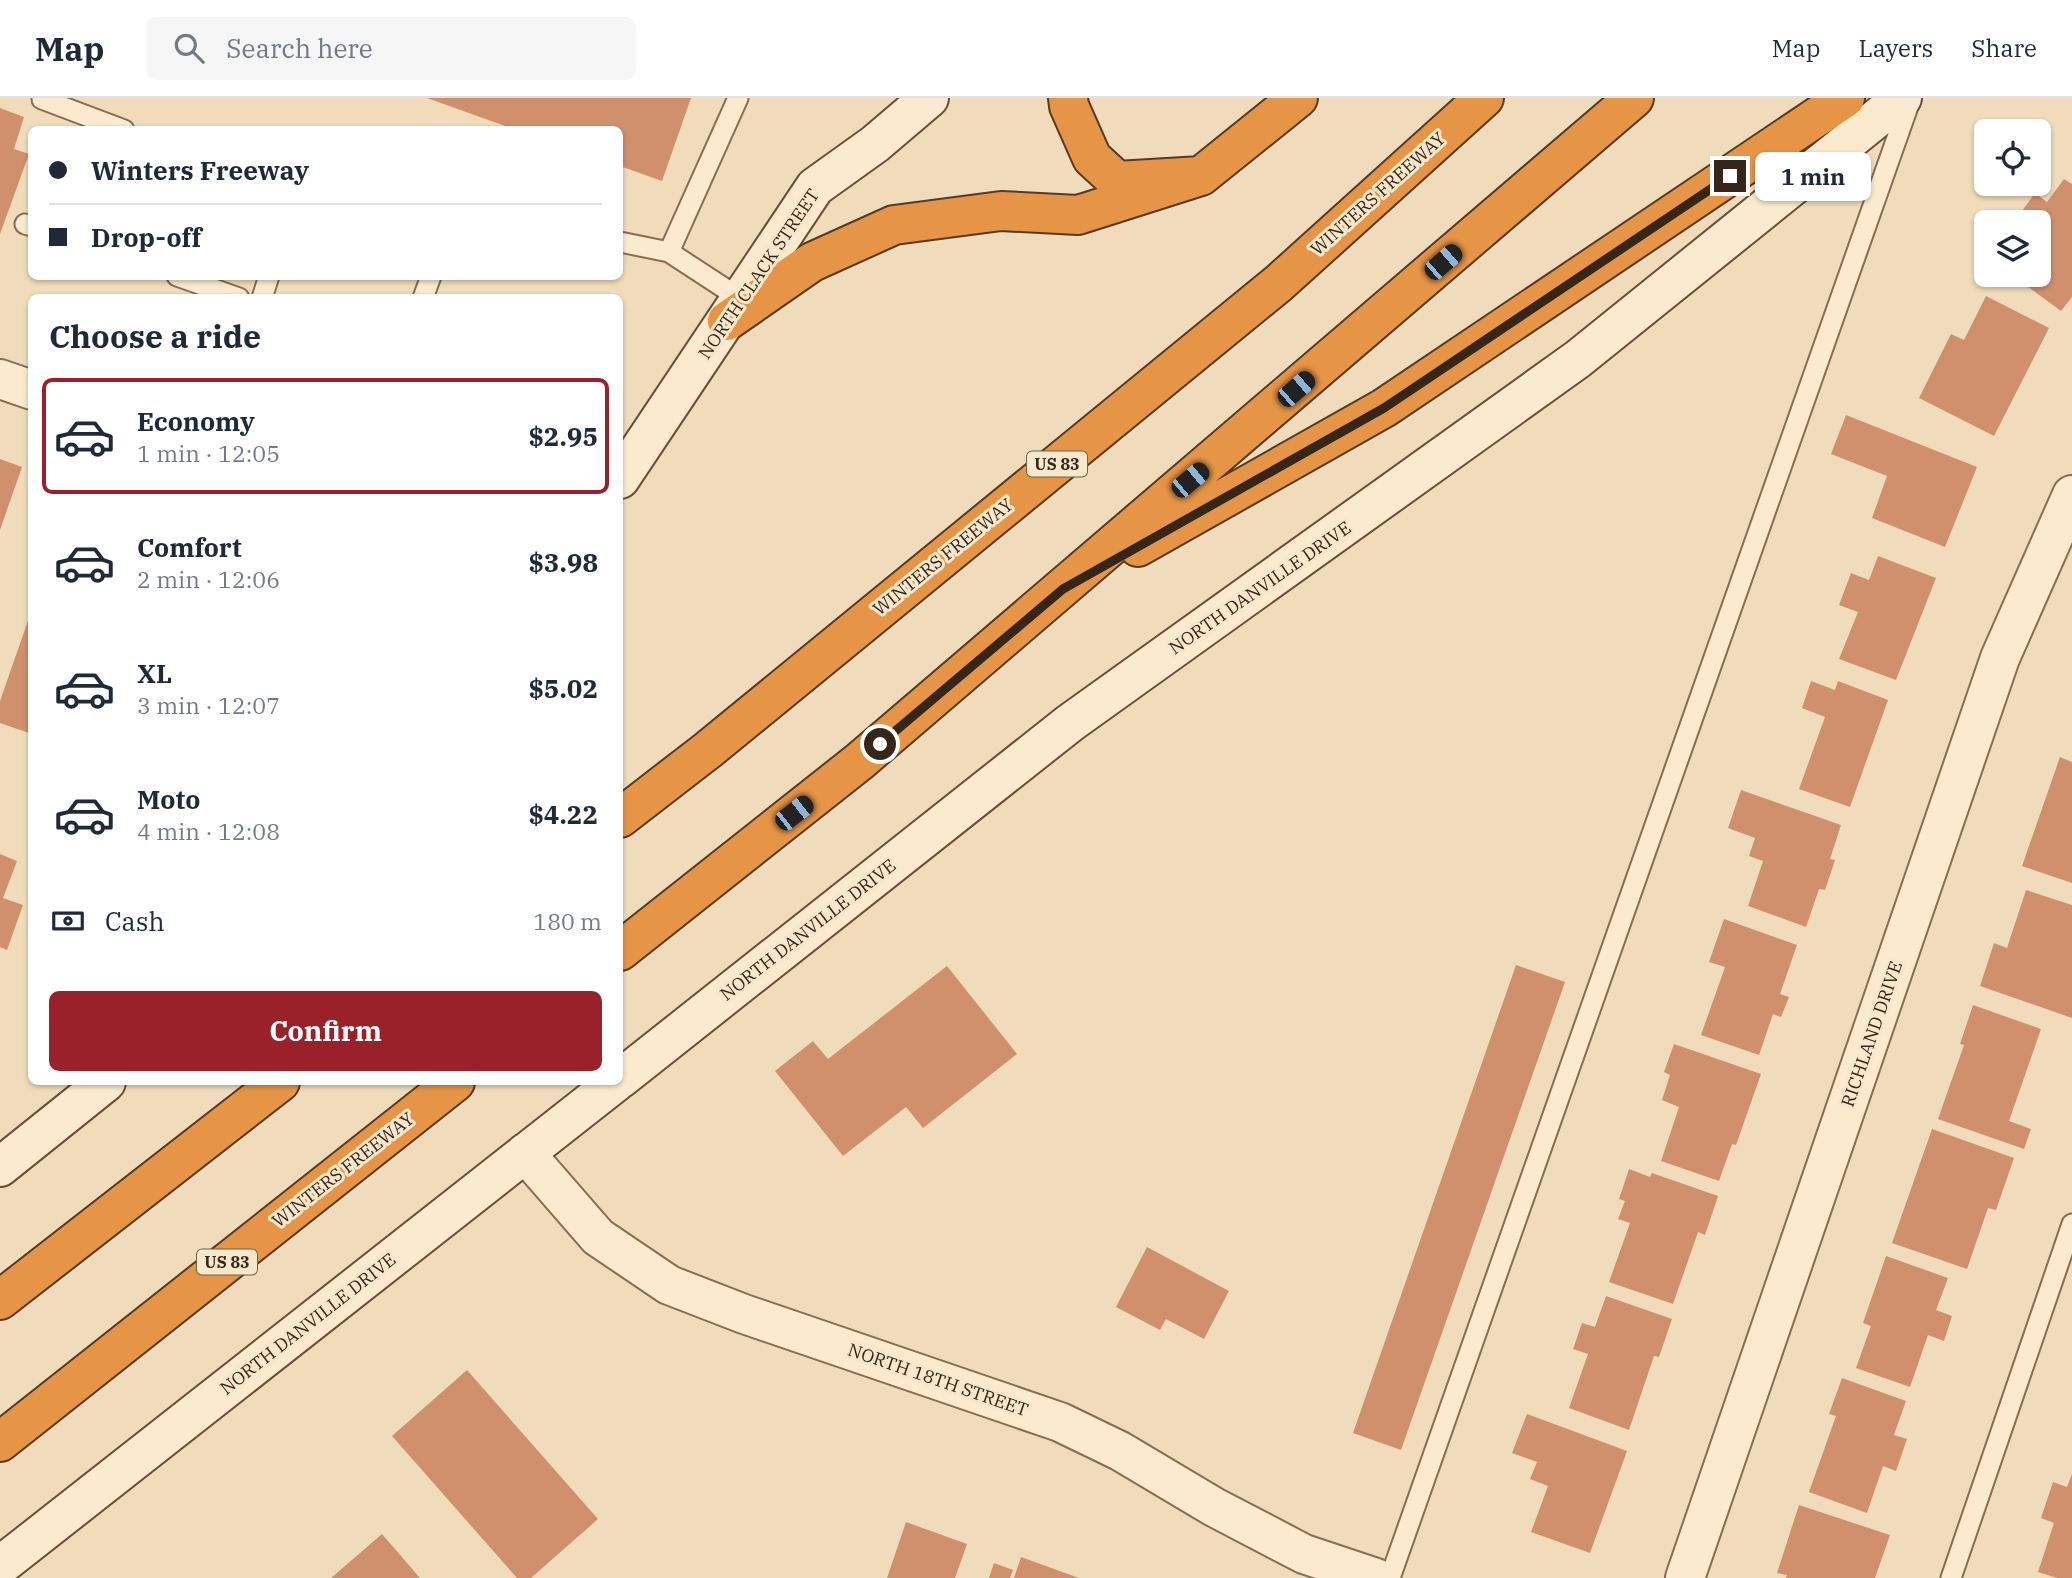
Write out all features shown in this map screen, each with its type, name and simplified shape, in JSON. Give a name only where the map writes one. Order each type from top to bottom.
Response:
[{"type":"highway","points":[[1068,98],[1092,158],[1117,181],[1201,176]]},
{"type":"highway","points":[[734,310],[812,262],[894,225],[1001,211],[1078,215],[1201,176],[1298,98]]},
{"type":"highway","name":"WINTERS FREEWAY","points":[[623,816],[719,741],[1279,284],[1484,98]]},
{"type":"highway","points":[[623,949],[860,761],[1634,98]]},
{"type":"highway","points":[[1063,589],[1384,408],[1845,98]]},
{"type":"highway","points":[[111,1212],[237,1085]]},
{"type":"highway","points":[[0,1300],[276,1085]]},
{"type":"highway","name":"WINTERS FREEWAY","points":[[0,1441],[451,1085]]},
{"type":"main road","name":"NORTH CLACK STREET","points":[[623,475],[816,187],[876,144],[929,98]]},
{"type":"main road","name":"NORTH DANVILLE DRIVE","points":[[623,1076],[1070,723],[1578,359],[1902,98]]},
{"type":"main road","points":[[0,379],[28,389]]},
{"type":"main road","name":"RICHLAND DRIVE","points":[[1685,1578],[2000,657],[2072,495]]},
{"type":"main road","points":[[0,1167],[102,1085]]},
{"type":"main road","name":"NORTH DANVILLE DRIVE","points":[[0,1566],[612,1085]]},
{"type":"main road","name":"NORTH 18TH STREET","points":[[525,1153],[598,1237],[669,1285],[744,1314],[1060,1422],[1121,1451],[1214,1507],[1304,1554],[1376,1578]]},
{"type":"lane","points":[[42,98],[113,126]]},
{"type":"lane","points":[[669,252],[738,98]]},
{"type":"lane","points":[[1390,1578],[1911,98]]},
{"type":"lane","points":[[623,243],[669,252],[734,310]]},
{"type":"lane","points":[[188,280],[228,294]]},
{"type":"lane","points":[[1951,1578],[2072,1224]]},
{"type":"building","points":[[427,98],[691,98],[662,181],[623,167],[623,126],[505,126]]},
{"type":"building","points":[[0,108],[24,117],[14,149],[28,154],[28,157],[0,234]]},
{"type":"building","points":[[2064,179],[2072,184],[2072,297],[2061,311],[2028,287],[2051,287],[2051,210],[2023,210],[2033,196],[2039,196],[2047,202]]},
{"type":"building","points":[[1986,296],[2049,328],[1994,436],[1919,398],[1951,334],[1964,340]]},
{"type":"building","points":[[1846,415],[1977,467],[1945,547],[1872,518],[1887,476],[1831,454]]},
{"type":"building","points":[[0,459],[22,467],[0,530]]},
{"type":"building","points":[[1878,556],[1936,578],[1896,680],[1839,659],[1858,612],[1839,605],[1851,573],[1869,580]]},
{"type":"building","points":[[28,621],[28,733],[0,723],[0,701]]},
{"type":"building","points":[[1811,681],[1835,690],[1838,681],[1888,700],[1850,807],[1799,789],[1825,717],[1802,708]]},
{"type":"building","points":[[2060,757],[2072,762],[2072,883],[2022,866]]},
{"type":"building","points":[[1741,790],[1841,825],[1830,859],[1835,860],[1825,890],[1819,889],[1806,927],[1748,906],[1763,861],[1749,856],[1755,838],[1728,828]]},
{"type":"building","points":[[0,854],[17,861],[3,898],[23,905],[7,950],[0,947]]},
{"type":"building","points":[[2026,890],[2072,905],[2072,1018],[1980,986],[1994,943],[2007,948]]},
{"type":"building","points":[[1724,919],[1797,945],[1780,994],[1789,997],[1781,1017],[1773,1014],[1759,1055],[1701,1035],[1725,967],[1709,962]]},
{"type":"building","points":[[1516,965],[1565,982],[1401,1450],[1353,1433]]},
{"type":"building","points":[[947,966],[1017,1054],[923,1128],[906,1107],[843,1156],[775,1071],[813,1041],[828,1059]]},
{"type":"building","points":[[1973,1005],[2041,1029],[2009,1121],[2031,1129],[2024,1149],[1938,1119],[1964,1045],[1960,1044]]},
{"type":"building","points":[[1674,1044],[1761,1074],[1736,1145],[1732,1144],[1719,1181],[1661,1161],[1679,1107],[1662,1100],[1670,1075],[1664,1072]]},
{"type":"building","points":[[1932,1129],[2014,1158],[1996,1210],[1988,1208],[1967,1269],[1892,1243]]},
{"type":"building","points":[[1629,1169],[1650,1177],[1652,1173],[1718,1196],[1705,1235],[1698,1232],[1673,1304],[1609,1282],[1630,1223],[1618,1219],[1625,1201],[1619,1199]]},
{"type":"building","points":[[1147,1247],[1229,1291],[1204,1339],[1166,1319],[1160,1330],[1116,1307]]},
{"type":"building","points":[[1886,1256],[1948,1278],[1936,1310],[1952,1316],[1944,1341],[1928,1335],[1910,1387],[1856,1368],[1871,1326],[1863,1323]]},
{"type":"building","points":[[1606,1296],[1672,1319],[1659,1357],[1654,1356],[1629,1430],[1569,1408],[1588,1354],[1573,1349],[1582,1323],[1595,1327]]},
{"type":"building","points":[[467,1370],[598,1519],[531,1578],[517,1578],[392,1436]]},
{"type":"building","points":[[1842,1378],[1906,1401],[1894,1435],[1907,1439],[1896,1471],[1883,1466],[1867,1513],[1809,1492],[1836,1416],[1829,1414]]},
{"type":"building","points":[[1527,1414],[1627,1451],[1590,1553],[1531,1532],[1548,1486],[1530,1479],[1537,1462],[1512,1453]]},
{"type":"building","points":[[2072,1474],[2072,1578],[2057,1578],[2038,1572],[2054,1523],[2041,1518],[2053,1482],[2067,1487]]},
{"type":"building","points":[[1799,1505],[1890,1535],[1875,1578],[1786,1578],[1787,1575],[1777,1573]]},
{"type":"building","points":[[906,1522],[967,1544],[955,1578],[887,1578]]},
{"type":"building","points":[[382,1534],[420,1578],[331,1578]]},
{"type":"building","points":[[1021,1557],[1079,1578],[1014,1578]]},
{"type":"building","points":[[994,1563],[1013,1570],[1010,1578],[989,1578]]},
{"type":"route","points":[[880,744],[1063,589],[1384,408],[1730,176]]}]
